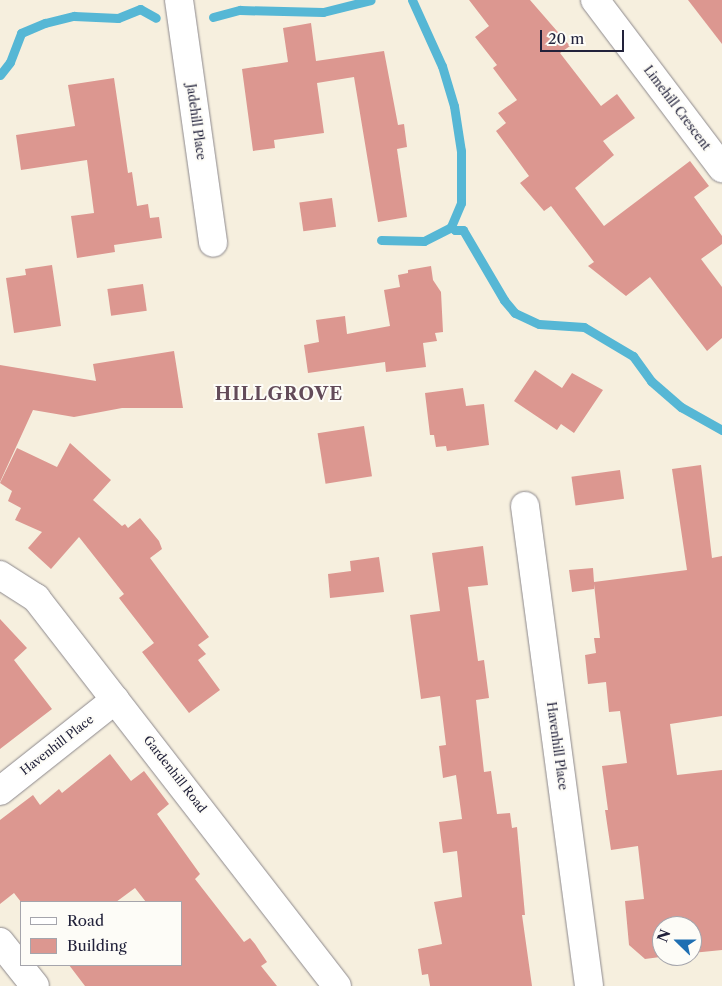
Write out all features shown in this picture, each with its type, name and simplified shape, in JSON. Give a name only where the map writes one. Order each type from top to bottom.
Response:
[{"type":"street","name":"Jadehill Place","points":[[179,0],[213,243]]},
{"type":"street","name":"Limehill Crescent","points":[[595,0],[722,168]]},
{"type":"street","name":"Havenhill Place","points":[[525,506],[590,986]]},
{"type":"street","name":"Gardenhill Road","points":[[0,575],[36,598],[115,700],[161,755],[337,986]]},
{"type":"street","name":"Havenhill Place","points":[[0,791],[115,700]]},
{"type":"street","points":[[0,942],[35,986]]},
{"type":"building","points":[[469,0],[530,0],[570,46],[560,53],[601,106],[617,94],[635,118],[603,141],[614,155],[575,188],[604,226],[690,161],[709,186],[694,197],[722,236],[722,244],[701,259],[722,287],[722,338],[707,351],[650,277],[626,296],[588,266],[594,262],[551,206],[544,211],[520,183],[529,176],[496,131],[506,123],[498,113],[517,100],[493,68],[497,65],[475,37],[489,26]]},
{"type":"building","points":[[688,0],[722,0],[722,44]]},
{"type":"building","points":[[311,23],[316,61],[384,51],[398,125],[404,124],[407,147],[397,149],[407,217],[378,222],[354,77],[317,83],[324,133],[274,140],[275,148],[253,151],[242,69],[288,62],[283,28]]},
{"type":"building","points":[[114,78],[128,173],[132,172],[137,206],[148,204],[150,218],[159,217],[162,238],[114,245],[115,252],[77,258],[71,216],[94,213],[87,160],[21,170],[16,135],[75,126],[68,85]]},
{"type":"building","points":[[332,198],[336,227],[303,231],[299,203]]},
{"type":"building","points":[[52,265],[61,326],[14,333],[6,278],[26,275],[25,269]]},
{"type":"building","points":[[431,266],[433,280],[441,292],[443,332],[435,333],[437,341],[423,343],[426,367],[386,372],[385,362],[308,373],[304,345],[319,342],[316,320],[345,316],[347,334],[390,326],[384,290],[400,287],[398,275],[408,273],[408,270]]},
{"type":"building","points":[[143,284],[147,311],[111,316],[107,289]]},
{"type":"building","points":[[174,351],[183,408],[122,408],[74,417],[33,410],[0,482],[0,365],[96,381],[93,364]]},
{"type":"building","points":[[535,370],[562,388],[572,373],[603,390],[574,433],[561,424],[557,430],[514,401]]},
{"type":"building","points":[[463,388],[466,406],[484,404],[489,445],[447,451],[446,446],[436,447],[434,435],[430,435],[425,393]]},
{"type":"building","points":[[364,426],[372,476],[326,484],[318,433]]},
{"type":"building","points":[[70,443],[111,480],[93,500],[122,526],[125,524],[128,528],[140,518],[159,541],[162,549],[150,558],[209,637],[198,645],[206,654],[198,660],[220,690],[189,713],[142,652],[154,643],[119,598],[124,594],[79,537],[51,569],[28,548],[42,532],[15,520],[21,508],[8,501],[12,491],[0,483],[17,448],[57,467]]},
{"type":"building","points":[[701,465],[712,558],[722,556],[722,716],[670,724],[677,775],[722,770],[722,950],[702,952],[702,916],[652,916],[652,958],[645,959],[629,945],[625,901],[644,899],[638,846],[611,850],[605,810],[608,810],[602,766],[627,763],[620,711],[609,712],[606,682],[588,684],[585,655],[596,653],[594,638],[600,638],[594,584],[594,589],[572,592],[569,570],[593,568],[594,582],[687,570],[672,469]]},
{"type":"building","points":[[620,470],[624,499],[576,506],[571,477]]},
{"type":"building","points":[[483,546],[488,585],[468,587],[478,661],[484,660],[489,698],[476,700],[484,772],[491,771],[497,814],[510,813],[512,828],[517,827],[525,915],[522,915],[532,986],[430,986],[428,974],[422,975],[418,949],[442,944],[434,902],[462,897],[457,851],[443,853],[439,822],[462,819],[456,775],[443,778],[439,746],[446,745],[440,696],[421,699],[410,615],[440,611],[432,553]]},
{"type":"building","points":[[379,557],[384,592],[330,598],[328,574],[351,571],[350,561]]},
{"type":"building","points":[[0,619],[27,648],[14,660],[52,709],[0,749]]},
{"type":"building","points":[[110,754],[131,781],[144,771],[169,804],[157,814],[200,874],[195,879],[244,942],[250,938],[255,944],[267,962],[261,966],[277,986],[85,986],[70,966],[182,966],[182,901],[145,901],[135,888],[117,901],[20,901],[14,893],[0,904],[0,820],[33,795],[40,805],[59,789],[62,793]]},
{"type":"waterway","points":[[213,17],[240,10],[323,12],[371,0]]},
{"type":"waterway","points":[[412,0],[442,66],[454,106],[461,151],[461,203],[451,227],[455,230],[463,230],[504,300],[515,313],[539,324],[584,327],[633,356],[651,381],[681,407],[722,430]]},
{"type":"waterway","points":[[0,75],[10,62],[21,33],[45,23],[74,16],[118,18],[140,9],[156,18]]},
{"type":"waterway","points":[[381,240],[424,241],[451,227]]},
{"type":"district","name":"HILLGROVE","points":[[279,394]]}]
